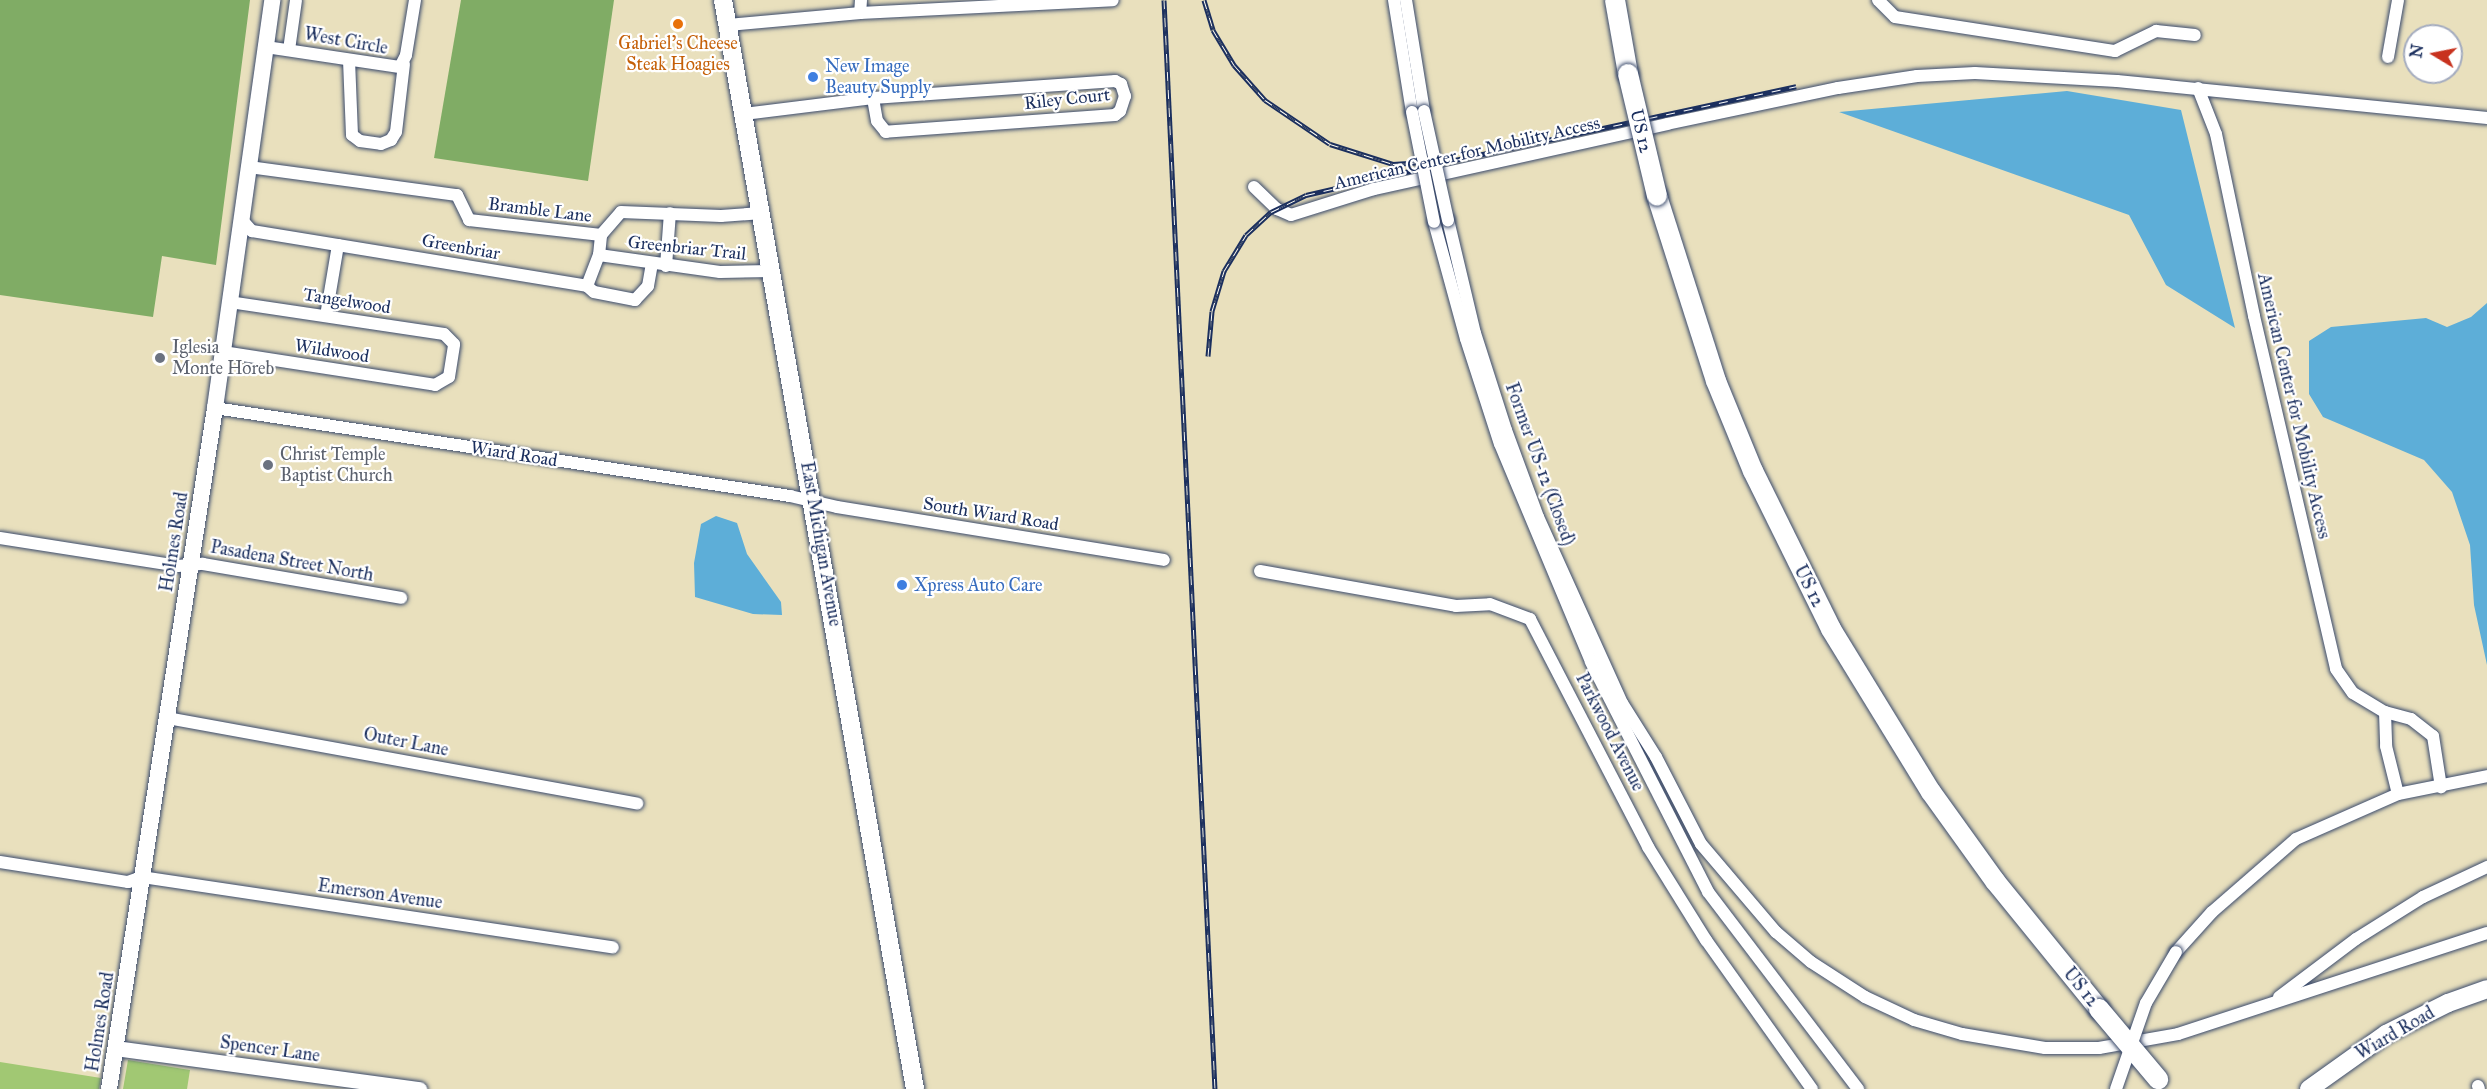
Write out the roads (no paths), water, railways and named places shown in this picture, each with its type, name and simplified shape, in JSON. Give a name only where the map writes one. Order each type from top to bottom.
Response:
[{"type":"highway","name":"US 12","points":[[1615,0],[1628,74],[1657,196],[1716,381],[1753,471],[1831,629],[1931,792],[1995,881],[2162,1084]]},
{"type":"main road","name":"Holmes Road","points":[[109,1089],[215,408],[272,0]]},
{"type":"main road","name":"East Michigan Avenue","points":[[723,0],[813,500],[915,1089]]},
{"type":"main road","name":"Wiard Road","points":[[2309,1089],[2386,1034],[2438,1007],[2487,989]]},
{"type":"street","name":"West Circle","points":[[289,50],[296,0]]},
{"type":"street","name":"West Circle","points":[[266,47],[392,67],[404,64],[415,0]]},
{"type":"street","points":[[860,14],[861,0]]},
{"type":"street","points":[[728,25],[860,14],[1113,0]]},
{"type":"street","points":[[1394,0],[1418,112]]},
{"type":"street","points":[[1406,0],[1418,112],[1434,222],[1466,339],[1500,444],[1591,662],[1708,892],[1858,1089]]},
{"type":"street","points":[[1878,0],[1895,17],[2115,51],[2156,31],[2195,36]]},
{"type":"street","points":[[2388,57],[2398,0]]},
{"type":"street","points":[[349,60],[352,135],[360,141],[381,144],[396,132],[404,64]]},
{"type":"street","name":"American Center for Mobility Access","points":[[1254,187],[1276,209],[1291,214],[1374,189],[1667,124],[1838,88],[1917,76],[1975,73],[2198,88],[2487,118]]},
{"type":"street","name":"Riley Court","points":[[744,114],[873,98],[1115,81],[1121,84],[1125,96],[1120,111],[1115,115],[886,132],[877,121],[873,98]]},
{"type":"street","name":"American Center for Mobility Access","points":[[2198,88],[2216,134],[2254,316],[2336,669],[2353,693],[2385,712],[2411,720],[2433,736],[2441,786]]},
{"type":"street","name":"Former US-12 (Closed)","points":[[1418,112],[1448,220],[1475,333],[1510,441],[1573,600],[1627,711],[1656,757],[1701,843],[1776,932],[1811,962],[1865,997],[1914,1020],[1962,1034],[2045,1048],[2098,1048],[2178,1034],[2487,933]]},
{"type":"street","name":"Bramble Lane","points":[[249,167],[457,195],[470,220],[601,235],[621,213],[721,216],[762,213]]},
{"type":"street","points":[[666,266],[670,213]]},
{"type":"street","name":"Greenbriar","points":[[242,220],[252,231],[587,286],[616,297],[635,300],[648,286],[652,263]]},
{"type":"street","points":[[587,286],[599,255],[601,235]]},
{"type":"street","points":[[326,316],[338,244]]},
{"type":"street","name":"Greenbriar Trail","points":[[599,255],[720,272],[772,271]]},
{"type":"street","name":"Tangelwood","points":[[230,302],[444,334],[454,344],[448,377],[435,385]]},
{"type":"street","name":"Wildwood","points":[[223,352],[435,385]]},
{"type":"street","name":"Wiard Road","points":[[215,408],[813,500]]},
{"type":"street","name":"South Wiard Road","points":[[813,500],[837,507],[1164,560]]},
{"type":"street","name":"Pasadena Street North","points":[[0,538],[178,566],[190,563],[400,598]]},
{"type":"street","name":"Parkwood Avenue","points":[[1260,571],[1456,606],[1490,604],[1530,619],[1648,847],[1706,940],[1812,1089]]},
{"type":"street","points":[[2385,712],[2386,746],[2398,794]]},
{"type":"street","name":"Outer Lane","points":[[167,718],[637,803]]},
{"type":"street","points":[[2116,1089],[2146,1003],[2176,952],[2212,912],[2296,839],[2398,794],[2487,776]]},
{"type":"street","name":"Emerson Avenue","points":[[0,862],[128,882],[142,877],[613,947]]},
{"type":"street","points":[[2271,1003],[2356,939],[2423,897],[2487,867]]},
{"type":"street","name":"Spencer Lane","points":[[116,1048],[419,1089]]},
{"type":"water","points":[[2067,91],[2181,110],[2235,328],[2166,285],[2129,215],[1839,112]]},
{"type":"water","points":[[2487,303],[2487,665],[2474,605],[2470,545],[2452,492],[2424,460],[2323,417],[2309,394],[2309,341],[2331,327],[2426,318],[2447,327],[2471,317]]},
{"type":"water","points":[[716,516],[737,523],[747,554],[781,602],[782,615],[753,614],[695,597],[694,563],[701,524]]},
{"type":"railway","points":[[1164,0],[1215,1089]]},
{"type":"railway","points":[[1204,0],[1213,30],[1234,65],[1265,100],[1330,144],[1393,164],[1455,160],[1796,86]]},
{"type":"railway","points":[[1208,356],[1212,311],[1224,271],[1246,235],[1271,212],[1306,195],[1414,170]]},
{"type":"place","name":"Gabriel's Cheese Steak Hoagies","points":[[678,24]]},
{"type":"place","name":"New Image Beauty Supply","points":[[813,77]]},
{"type":"place","name":"Iglesia Monte Horeb","points":[[160,358]]},
{"type":"place","name":"Christ Temple Baptist Church","points":[[268,465]]},
{"type":"place","name":"Xpress Auto Care","points":[[902,585]]}]
